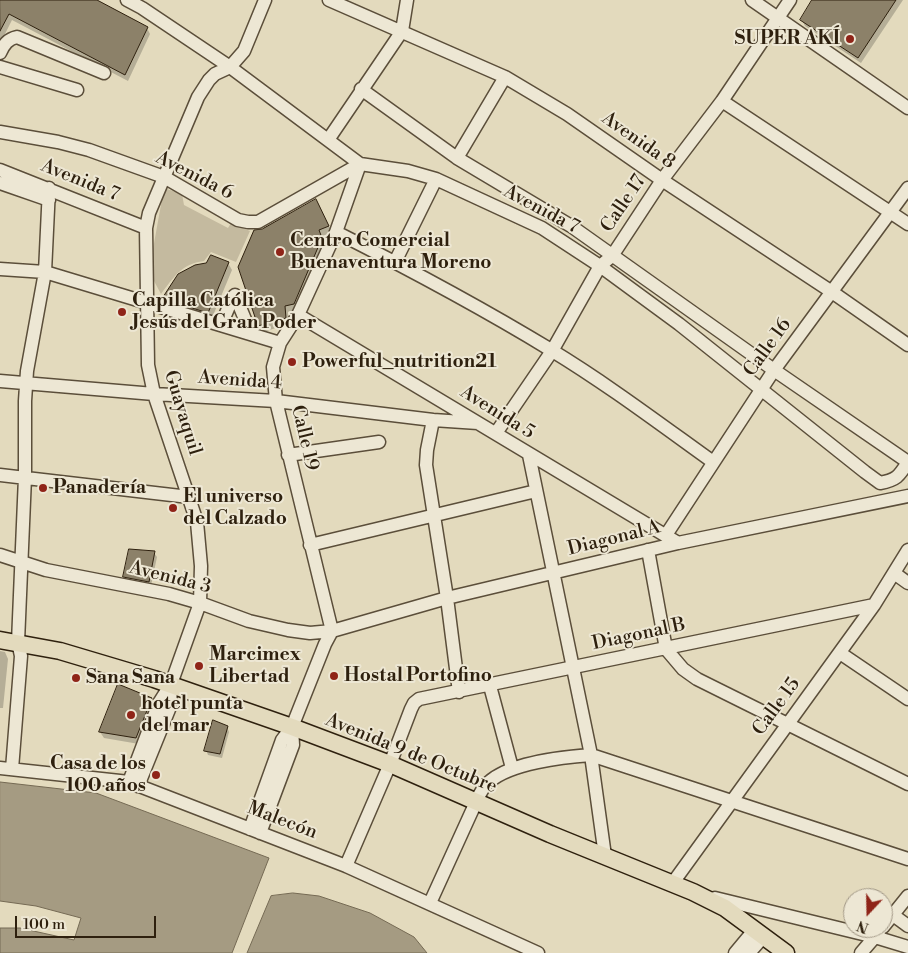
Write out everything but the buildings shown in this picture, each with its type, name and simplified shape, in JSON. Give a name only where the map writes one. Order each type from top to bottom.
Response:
[{"type":"main road","name":"Avenida 9 de Octubre","points":[[0,640],[60,651],[293,723],[696,894],[725,908],[786,953]]},
{"type":"street","name":"Avenida 7","points":[[127,0],[230,67],[360,164],[408,171],[436,179],[522,217],[542,228],[600,266],[679,324],[880,483],[892,481],[908,462],[774,370],[571,226],[457,158],[361,89]]},
{"type":"street","name":"Guayaquil","points":[[133,784],[159,703],[171,684],[200,603],[201,566],[197,522],[154,394],[148,365],[146,228],[149,213],[198,97],[215,74],[230,67],[244,51],[265,0]]},
{"type":"street","name":"Avenida 8","points":[[329,0],[505,77],[567,114],[908,345]]},
{"type":"street","points":[[328,140],[402,31],[408,0]]},
{"type":"street","points":[[752,0],[908,108]]},
{"type":"street","name":"Calle 17","points":[[496,433],[552,351],[600,266],[612,256],[662,180],[722,101],[790,0]]},
{"type":"street","points":[[0,53],[10,38],[18,37],[104,73]]},
{"type":"street","points":[[0,67],[77,90]]},
{"type":"street","points":[[457,158],[505,77]]},
{"type":"street","points":[[722,101],[908,224]]},
{"type":"street","name":"Avenida 6","points":[[0,132],[58,142],[90,150],[164,177],[238,220],[248,222],[258,222],[360,164]]},
{"type":"street","name":"Calle 19","points":[[332,631],[276,401],[273,367],[280,343],[298,315],[336,232],[360,164]]},
{"type":"street","name":"Avenida 7","points":[[0,170],[49,194],[146,228]]},
{"type":"street","points":[[395,262],[436,179]]},
{"type":"street","points":[[0,183],[49,194],[45,272],[26,384],[25,477],[18,642],[21,656],[6,768]]},
{"type":"street","name":"Calle 16","points":[[666,535],[760,389],[908,188]]},
{"type":"street","points":[[336,232],[395,262],[552,351],[713,462]]},
{"type":"street","points":[[0,269],[45,272],[280,343]]},
{"type":"street","points":[[221,325],[235,295],[251,334]]},
{"type":"street","name":"Avenida 5","points":[[298,315],[496,433],[529,455],[678,542]]},
{"type":"street","name":"Avenida 4","points":[[0,381],[154,394],[276,401],[433,420],[478,423]]},
{"type":"street","points":[[433,420],[426,450],[426,465],[447,598],[459,692]]},
{"type":"street","points":[[288,454],[379,442]]},
{"type":"street","points":[[529,455],[591,755],[605,856]]},
{"type":"street","points":[[0,475],[189,497]]},
{"type":"street","points":[[880,483],[887,500]]},
{"type":"street","points":[[310,545],[536,491]]},
{"type":"street","name":"Diagonal A","points":[[332,631],[447,598],[678,542],[908,496]]},
{"type":"street","points":[[648,550],[666,649],[683,669],[698,679],[908,784]]},
{"type":"street","name":"Calle 15","points":[[672,884],[874,605],[908,550]]},
{"type":"street","name":"Avenida 3","points":[[0,555],[22,564],[46,570],[170,594],[249,621],[288,630],[310,633],[332,631]]},
{"type":"street","points":[[894,573],[908,583]]},
{"type":"street","name":"Diagonal B","points":[[390,764],[414,703],[419,699],[490,686],[874,605]]},
{"type":"street","points":[[255,831],[293,745],[293,723],[332,631]]},
{"type":"street","points":[[840,653],[908,699]]},
{"type":"street","points":[[490,686],[512,768]]},
{"type":"street","points":[[430,904],[476,802],[490,782],[512,768],[591,755],[908,858]]},
{"type":"street","points":[[346,866],[390,764]]},
{"type":"street","name":"Malecón","points":[[6,768],[133,784],[346,866],[538,953]]},
{"type":"street","points":[[696,894],[843,924]]},
{"type":"street","points":[[908,896],[893,915],[908,926]]},
{"type":"street","points":[[735,953],[759,932]]},
{"type":"street","points":[[749,953],[759,932]]},
{"type":"street","points":[[861,953],[874,938]]},
{"type":"street","points":[[892,938],[908,947]]},
{"type":"shaded area","points":[[164,188],[182,194],[184,205],[228,228],[231,223],[250,231],[236,262],[211,252],[204,261],[189,265],[179,272],[161,294],[154,281],[151,260]]},
{"type":"shaded area","points":[[0,782],[96,793],[269,858],[232,953],[0,953],[0,928],[20,928],[74,940],[81,918],[36,906],[0,901]]},
{"type":"shaded area","points":[[293,893],[319,896],[370,913],[414,937],[427,953],[247,953],[271,896]]},
{"type":"place","name":"SUPER AKÍ","points":[[850,39]]},
{"type":"place","name":"Centro Comercial Buenaventura Moreno","points":[[280,252]]},
{"type":"place","name":"Capilla Católica Jesús del Gran Poder","points":[[122,312]]},
{"type":"place","name":"Powerful_nutrition21","points":[[292,362]]},
{"type":"place","name":"Panadería","points":[[43,488]]},
{"type":"place","name":"El universo del Calzado","points":[[173,508]]},
{"type":"place","name":"Marcimex Libertad","points":[[199,666]]},
{"type":"place","name":"Hostal Portofino","points":[[334,676]]},
{"type":"place","name":"Sana Sana","points":[[76,678]]},
{"type":"place","name":"hotel punta del mar","points":[[131,715]]},
{"type":"place","name":"Casa de los 100 años","points":[[156,775]]}]
